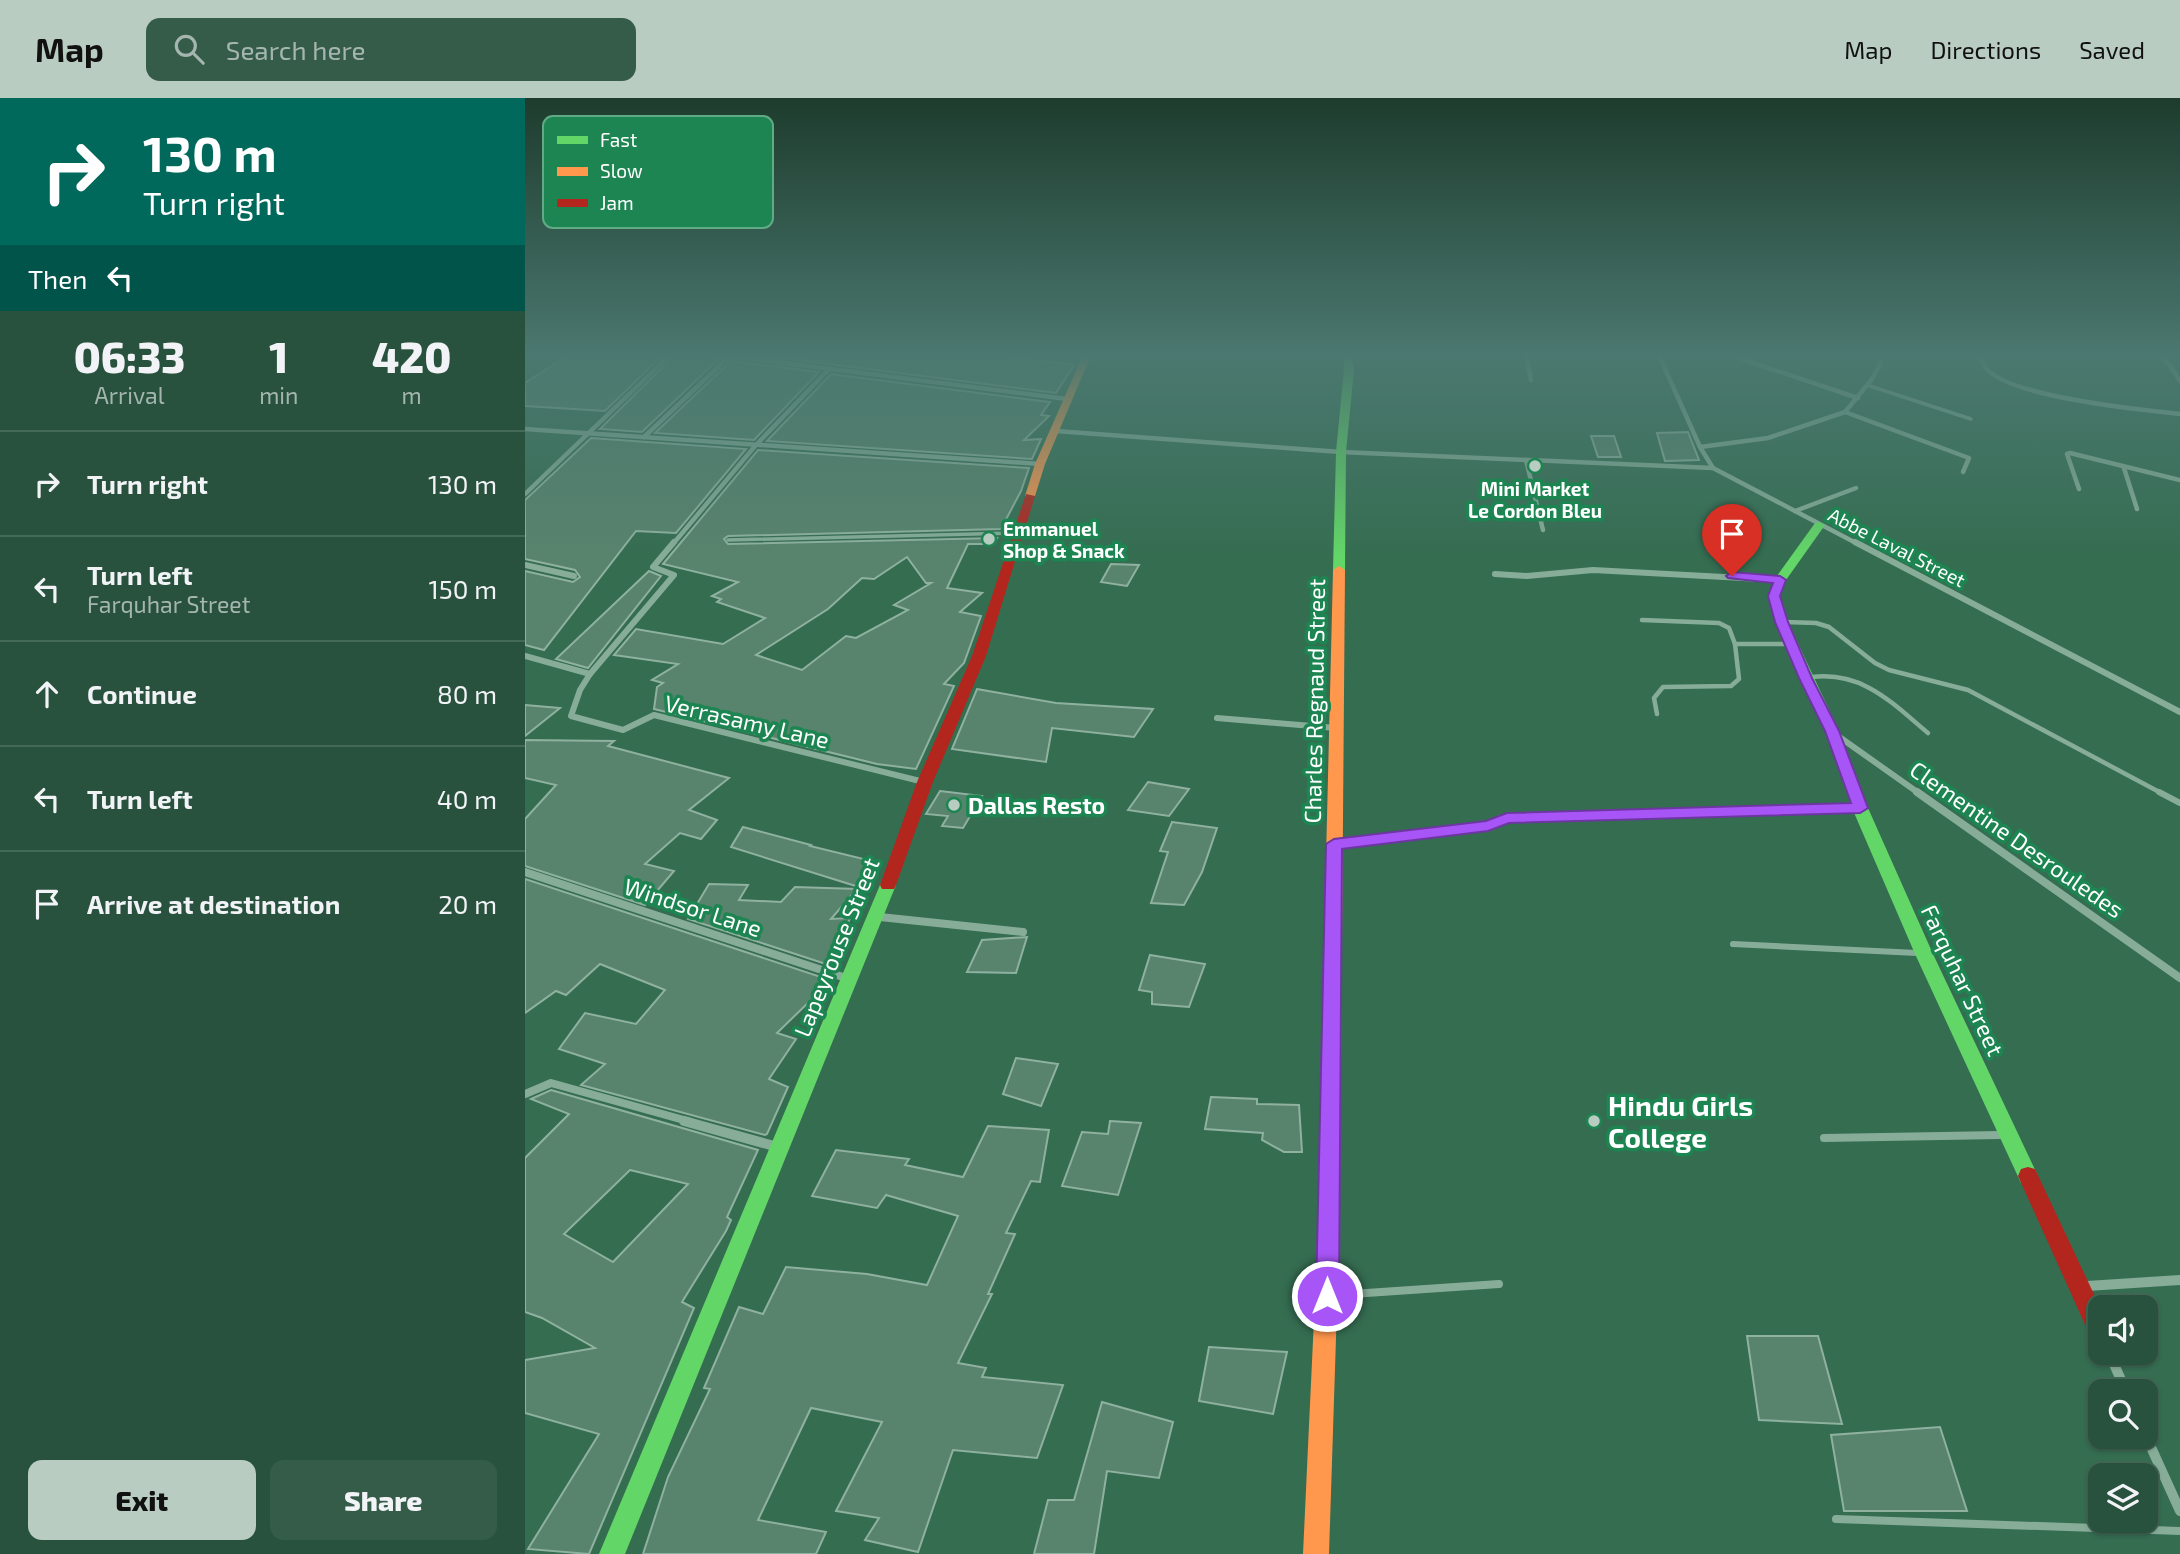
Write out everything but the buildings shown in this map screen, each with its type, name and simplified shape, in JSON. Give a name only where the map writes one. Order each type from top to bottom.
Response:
[{"type":"street","points":[[525,494],[600,421]]},
{"type":"street","points":[[644,437],[661,421]]},
{"type":"street","points":[[755,446],[779,421]]},
{"type":"street","name":"Lapeyrouse Street","points":[[612,1554],[778,1147],[876,917],[925,782],[979,656],[1040,464],[1060,421]]},
{"type":"street","name":"Charles Regnaud Street","points":[[1316,1554],[1327,1296],[1341,452],[1344,421]]},
{"type":"street","points":[[1688,421],[1713,468]]},
{"type":"street","points":[[1700,447],[1768,438],[1819,421]]},
{"type":"street","points":[[1870,421],[1969,457],[1963,472]]},
{"type":"street","points":[[525,429],[1040,464]]},
{"type":"street","points":[[1056,431],[1341,452],[1713,468]]},
{"type":"street","name":"Verrasamy Lane","points":[[755,446],[653,567],[674,575],[590,674],[580,690],[571,716],[623,730],[654,715],[925,782]]},
{"type":"street","points":[[2079,489],[2067,454],[2070,453],[2180,480]]},
{"type":"street","points":[[1526,460],[1543,530]]},
{"type":"street","name":"Abbe Laval Street","points":[[1713,468],[2180,712]]},
{"type":"street","points":[[2124,468],[2137,509]]},
{"type":"street","points":[[1795,511],[1856,488]]},
{"type":"street","points":[[1495,573],[1527,576],[1620,570],[1780,580],[1819,525]]},
{"type":"street","points":[[525,565],[574,576]]},
{"type":"street","name":"Farquhar Street","points":[[1780,580],[1774,596],[1782,622],[1805,678],[1832,731],[1860,808],[1924,954],[2088,1306]]},
{"type":"street","points":[[525,656],[590,674]]},
{"type":"street","points":[[1217,718],[1336,728]]},
{"type":"street","name":"Clementine Desrouledes","points":[[1832,731],[2180,978]]},
{"type":"street","points":[[1334,844],[1488,826],[1507,818],[1860,808]]},
{"type":"street","name":"Windsor Lane","points":[[525,872],[849,979]]},
{"type":"street","points":[[876,917],[1023,932]]},
{"type":"street","points":[[525,1094],[551,1083],[778,1147]]},
{"type":"street","points":[[2079,1286],[2180,1280]]},
{"type":"street","points":[[2152,1449],[2179,1506]]},
{"type":"lane","points":[[728,540],[1018,533]]},
{"type":"lane","points":[[1642,620],[1719,624],[1729,628],[1735,644],[1739,679],[1731,686],[1663,687],[1654,698],[1657,714]]},
{"type":"lane","points":[[1782,622],[1816,623],[1829,627],[1858,647],[1875,663],[1889,670],[1968,690],[2180,803]]},
{"type":"lane","points":[[1735,644],[1791,644]]},
{"type":"lane","points":[[1805,678],[1835,674],[1866,685],[1928,733]]},
{"type":"lane","points":[[1733,944],[1924,954]]},
{"type":"lane","points":[[1824,1138],[2010,1135]]},
{"type":"lane","points":[[1327,1296],[1499,1284]]},
{"type":"lane","points":[[1836,1519],[2180,1531]]},
{"type":"traffic: fast","points":[[1339,570],[1344,421]]},
{"type":"traffic: fast","points":[[1819,525],[1780,580],[1774,596],[1782,622],[1832,731],[1860,808],[1924,954],[2028,1176]]},
{"type":"traffic: fast","points":[[612,1554],[888,885]]},
{"type":"traffic: slow","points":[[1030,496],[1059,421]]},
{"type":"traffic: slow","points":[[1331,1065],[1339,570]]},
{"type":"traffic: slow","points":[[1316,1554],[1327,1276]]},
{"type":"traffic: jam","points":[[888,885],[925,782],[979,656],[1030,496]]},
{"type":"traffic: jam","points":[[1327,1276],[1331,1065]]},
{"type":"traffic: jam","points":[[2028,1176],[2088,1306]]},
{"type":"place","name":"Mini Market Le Cordon Bleu","points":[[1535,466]]},
{"type":"place","name":"Emmanuel Shop & Snack","points":[[989,539]]},
{"type":"place","name":"Dallas Resto","points":[[954,805]]},
{"type":"place","name":"Hindu Girls College","points":[[1594,1121]]},
{"type":"route","points":[[1327,1296],[1334,844],[1488,826],[1507,818],[1860,808],[1832,731],[1805,678],[1782,622],[1774,596],[1780,580],[1732,576]]}]
